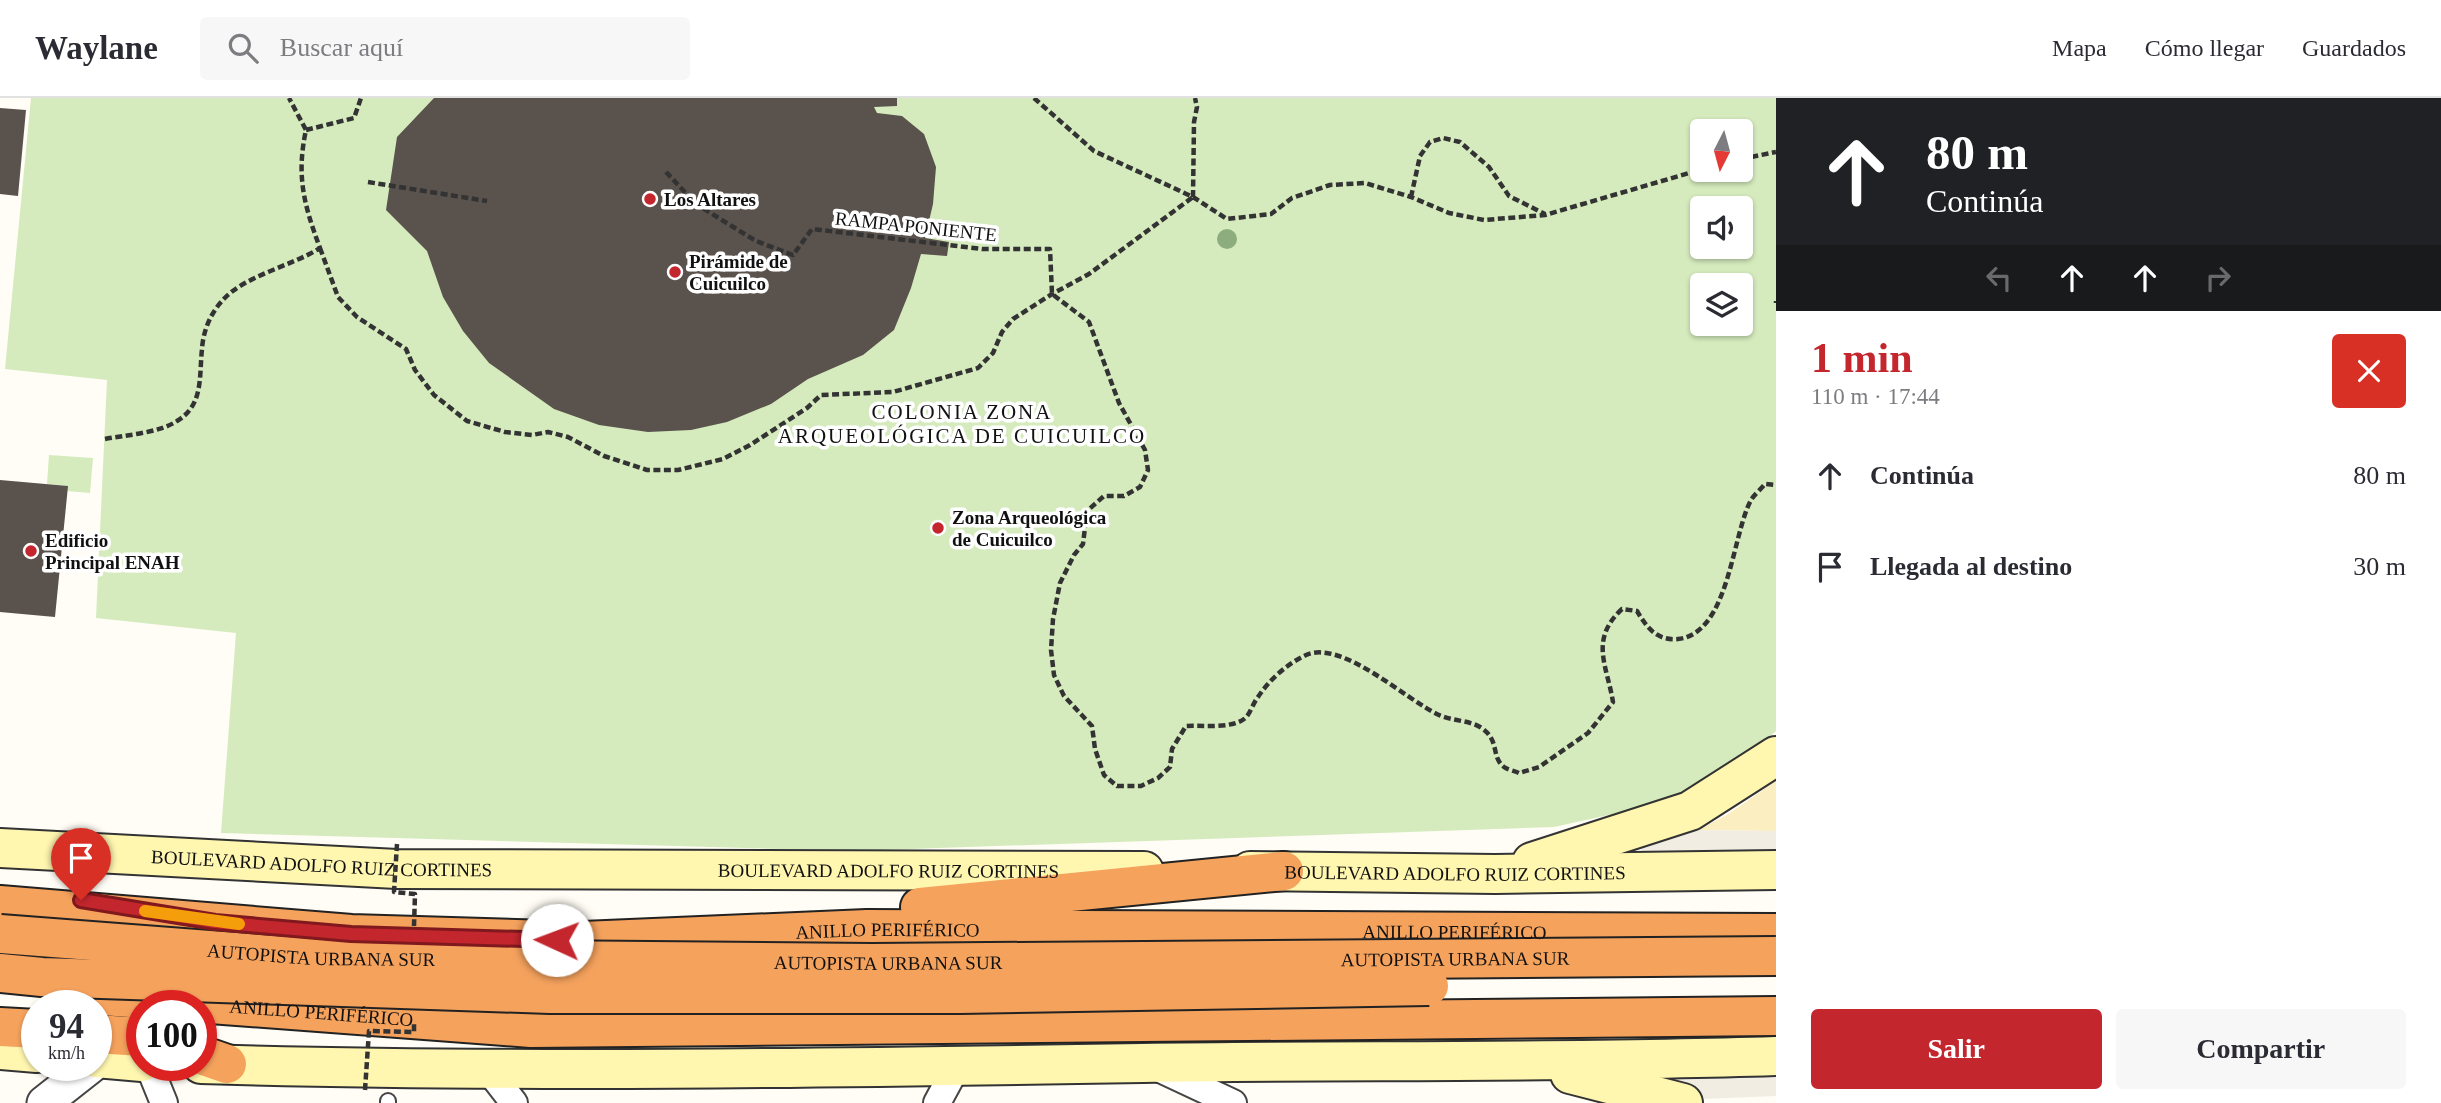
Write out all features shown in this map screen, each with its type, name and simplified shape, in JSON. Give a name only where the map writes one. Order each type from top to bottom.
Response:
[{"type":"highway","points":[[583,941],[1284,871]]},
{"type":"highway","points":[[0,887],[215,922]]},
{"type":"highway","name":"ANILLO PERIFÉRICO","points":[[0,905],[351,934],[583,941],[867,929],[1776,933]]},
{"type":"highway","name":"AUTOPISTA URBANA SUR","points":[[0,934],[313,958],[886,962],[1776,956]]},
{"type":"highway","name":"AUTOPISTA URBANA SUR","points":[[0,973],[69,978],[550,994],[960,994],[1776,980]]},
{"type":"highway","name":"ANILLO PERIFÉRICO","points":[[0,988],[531,1028],[1776,1016]]},
{"type":"highway","points":[[0,1027],[21,1028]]},
{"type":"main road","points":[[1496,874],[1690,811],[1776,756]]},
{"type":"main road","name":"BOULEVARD ADOLFO RUIZ CORTINES","points":[[0,848],[397,869],[1496,874],[1776,870]]},
{"type":"main road","points":[[0,1050],[21,1052]]},
{"type":"main road","points":[[217,1061],[487,1068],[1517,1061],[1776,1056]]},
{"type":"main road","points":[[1517,1061],[1683,1103]]},
{"type":"street","points":[[1146,1063],[1233,1103]]},
{"type":"street","points":[[937,1103],[957,1066]]},
{"type":"street","points":[[487,1068],[514,1103]]},
{"type":"street","points":[[44,1103],[68,1081]]},
{"type":"street","points":[[155,1081],[164,1103]]},
{"type":"path","points":[[289,98],[306,130],[301,152],[300,181],[306,211],[338,297],[357,317],[406,349],[415,370],[434,395],[467,421],[505,432],[532,435],[548,432],[568,437],[604,456],[647,470],[678,470],[723,459],[751,445],[807,408],[821,395],[893,392],[978,368],[993,353],[1002,332],[1013,319],[1089,274],[1193,197]]},
{"type":"path","points":[[306,130],[354,118],[361,98]]},
{"type":"path","points":[[1034,98],[1094,152],[1193,197],[1227,219],[1271,214],[1292,198],[1330,185],[1365,183],[1411,197],[1449,213],[1484,220],[1545,215],[1690,173]]},
{"type":"path","points":[[1193,197],[1193,134],[1197,107],[1195,98]]},
{"type":"path","points":[[1411,197],[1419,156],[1430,142],[1443,138],[1460,142],[1489,167],[1510,196],[1545,215]]},
{"type":"path","points":[[1754,156],[1776,152]]},
{"type":"path","name":"RAMPA PONIENTE","points":[[666,172],[696,204],[756,241],[793,255],[811,229],[982,249],[1050,249],[1052,294]]},
{"type":"path","points":[[368,182],[487,201]]},
{"type":"path","points":[[105,439],[146,432],[177,421],[195,403],[201,382],[202,347],[209,318],[223,299],[252,279],[302,259],[320,248]]},
{"type":"path","points":[[1052,294],[1089,322],[1119,402],[1145,450],[1148,470],[1140,487],[1124,496],[1104,496],[1087,511],[1083,544],[1074,555],[1060,583],[1053,619],[1051,650],[1054,675],[1064,696],[1092,726],[1095,749],[1104,775],[1117,786],[1141,786],[1158,778],[1170,767],[1172,749],[1186,726],[1227,726],[1245,719],[1257,697],[1276,675],[1294,661],[1312,652],[1332,653],[1353,662],[1441,716],[1479,726],[1493,738],[1496,755],[1503,766],[1519,773],[1539,767],[1588,733],[1614,702],[1603,663],[1602,641],[1610,620],[1622,609],[1637,611],[1648,629],[1665,640],[1688,638],[1707,620],[1724,592],[1751,499],[1765,484],[1776,485]]},
{"type":"green space","name":"Zona Arqueológica de Cuicuilco","points":[[31,98],[1776,98],[1776,731],[1748,756],[1677,800],[1554,827],[852,851],[221,833],[236,633],[96,618],[107,380],[5,369]]},
{"type":"green space","points":[[49,455],[93,458],[90,493],[67,491],[67,486],[47,484]]},
{"type":"sand","points":[[1776,781],[1776,831],[1698,830],[1727,815]]},
{"type":"shaded area","points":[[1698,830],[1776,831],[1776,854],[1642,852],[1641,845]]},
{"type":"shaded area","points":[[1776,1066],[1776,1096],[1703,1099],[1649,1076]]},
{"type":"building","name":"Pirámide de Cuicuilco","points":[[434,98],[897,98],[897,106],[874,107],[877,113],[902,116],[924,134],[936,167],[933,204],[925,238],[949,242],[947,256],[921,254],[894,330],[863,355],[808,379],[771,404],[727,422],[691,430],[648,432],[599,425],[554,409],[489,363],[463,331],[443,297],[427,251],[386,210],[397,137]]},
{"type":"building","points":[[0,108],[26,110],[18,196],[0,194]]},
{"type":"building","name":"Edificio Principal ENAH","points":[[0,480],[68,486],[55,617],[0,612]]},
{"type":"slow traffic","points":[[145,911],[239,924]]},
{"type":"place","name":"Los Altares","points":[[650,199]]},
{"type":"place","name":"Pirámide de Cuicuilco","points":[[675,272]]},
{"type":"place","name":"Zona Arqueológica de Cuicuilco","points":[[938,528]]},
{"type":"place","name":"Edificio Principal ENAH","points":[[31,551]]},
{"type":"district","name":"COLONIA ZONA ARQUEOLÓGICA DE CUICUILCO","points":[[962,424]]},
{"type":"route","points":[[81,900],[215,922],[351,934],[557,940]]}]
